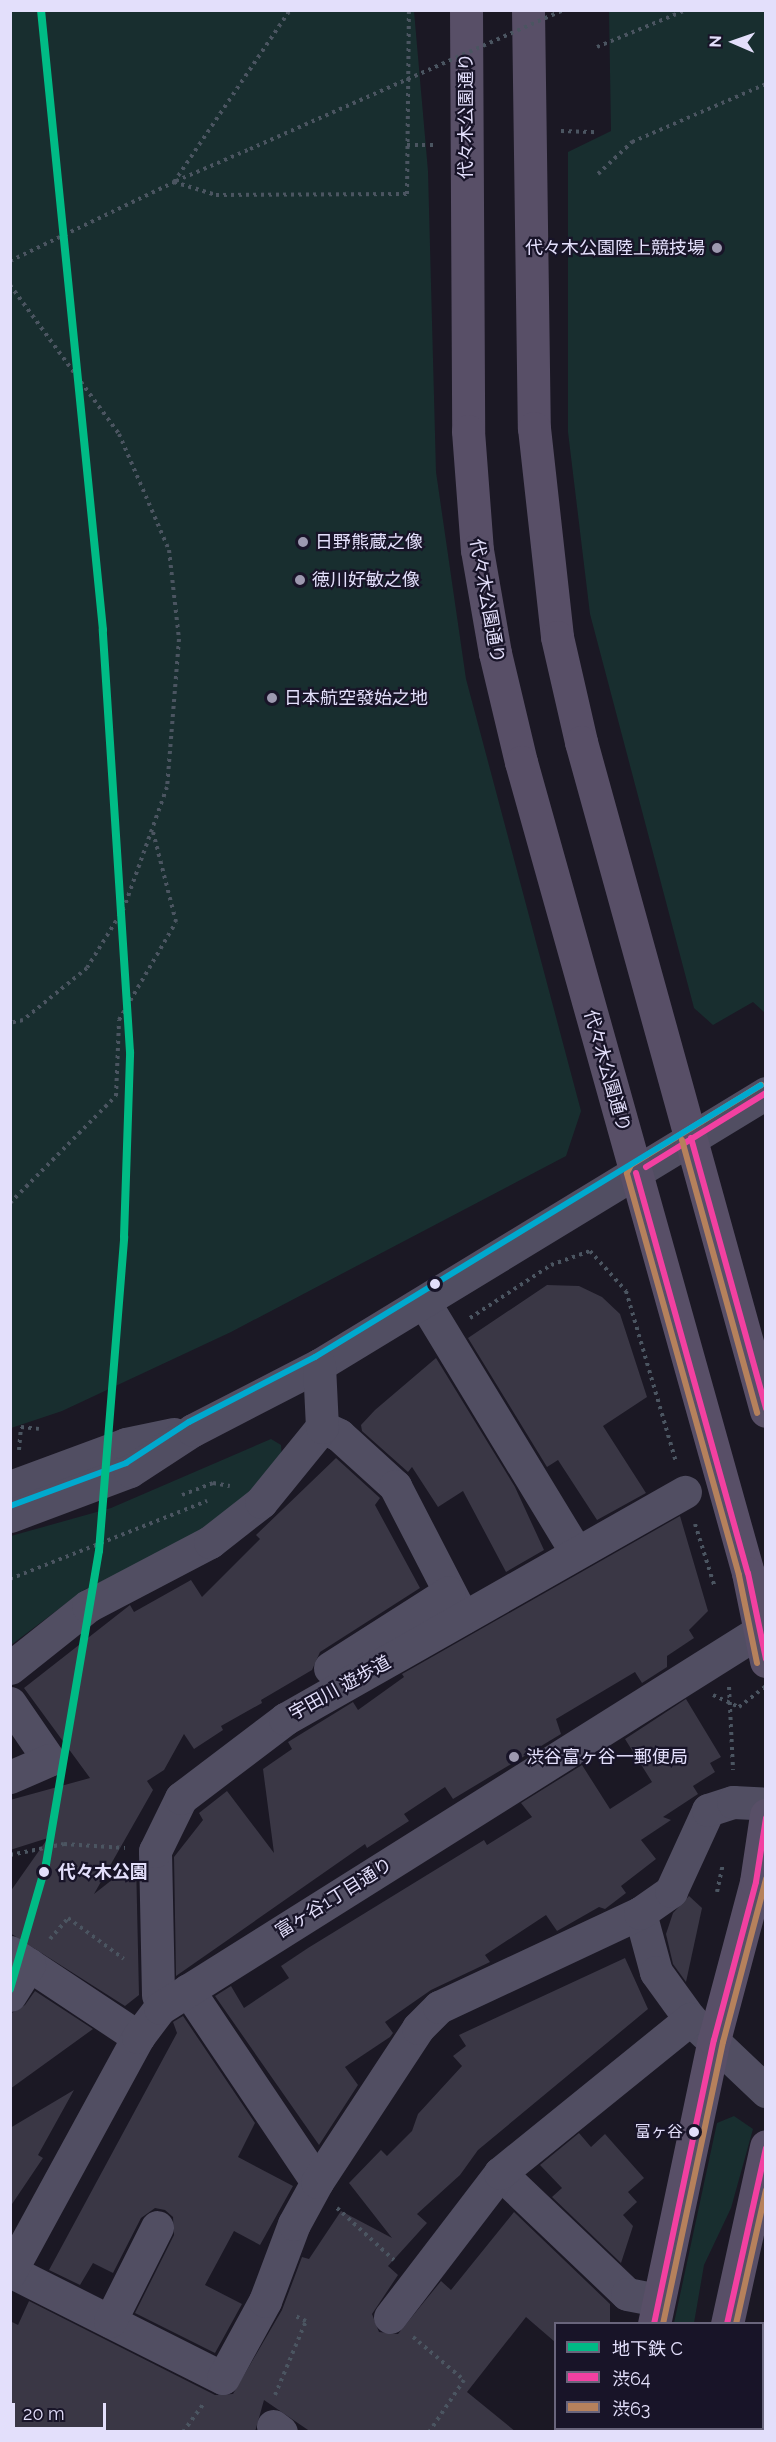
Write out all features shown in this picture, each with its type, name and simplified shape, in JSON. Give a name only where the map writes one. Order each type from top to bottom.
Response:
[{"type":"main road","name":"代々木公園通り","points":[[466,10],[468,431],[477,550],[521,762],[763,1628],[765,1661]]},
{"type":"main road","points":[[528,10],[534,428],[545,556],[557,637],[582,742],[765,1411]]},
{"type":"main road","points":[[656,2312],[714,2040],[756,1882],[765,1815]]},
{"type":"main road","points":[[727,2322],[765,2146]]},
{"type":"street","points":[[10,1516],[130,1471],[193,1430],[319,1365],[765,1092]]},
{"type":"street","points":[[423,1302],[576,1552]]},
{"type":"street","points":[[10,1668],[88,1606],[210,1542],[261,1502],[322,1426],[319,1365]]},
{"type":"street","points":[[322,1426],[339,1435],[395,1486],[456,1605],[330,1668]]},
{"type":"street","points":[[14,1474],[126,1444],[193,1430]]},
{"type":"street","name":"宇田川 遊歩道","points":[[168,1988],[156,1851],[181,1798],[277,1725],[456,1605],[576,1552],[685,1492]]},
{"type":"street","name":"富ヶ谷1丁目通り","points":[[11,2272],[138,2037],[159,2008],[168,1988],[763,1628]]},
{"type":"street","points":[[10,1703],[49,1760],[10,1777]]},
{"type":"street","points":[[11,2272],[223,2378],[265,2301],[294,2224],[317,2182],[418,2028],[439,2007],[640,1913],[671,1892],[708,1809],[733,1802],[765,1804]]},
{"type":"street","points":[[640,1913],[656,1972],[690,2019],[765,2091]]},
{"type":"street","points":[[10,1995],[20,1958],[138,2037]]},
{"type":"street","points":[[168,1988],[317,2182]]},
{"type":"street","points":[[390,2318],[500,2173],[690,2019]]},
{"type":"street","points":[[500,2173],[627,2294],[656,2312]]},
{"type":"street","points":[[110,2322],[157,2227]]},
{"type":"path","points":[[174,182],[290,10]]},
{"type":"path","points":[[174,182],[216,195],[407,194],[409,10]]},
{"type":"path","points":[[10,261],[174,182],[563,10]]},
{"type":"path","points":[[597,47],[686,10]]},
{"type":"path","points":[[598,174],[632,142],[765,84]]},
{"type":"path","points":[[561,131],[597,132]]},
{"type":"path","points":[[407,145],[433,145]]},
{"type":"path","points":[[10,285],[119,434],[169,550],[179,639],[175,725],[167,787],[153,832],[124,908],[87,968],[23,1020],[10,1023]]},
{"type":"path","points":[[10,1203],[116,1096],[119,1020],[176,922],[153,832]]},
{"type":"path","points":[[444,1334],[551,1265],[590,1251],[626,1292],[717,1593]]},
{"type":"path","points":[[14,1474],[21,1427],[39,1429]]},
{"type":"path","points":[[224,1492],[234,1487]]},
{"type":"path","points":[[10,1579],[215,1497]]},
{"type":"path","points":[[728,1675],[734,1782]]},
{"type":"path","points":[[713,1695],[738,1707],[765,1686]]},
{"type":"path","points":[[10,1855],[64,1844],[156,1851]]},
{"type":"path","points":[[20,1958],[68,1918],[142,1973],[168,1988]]},
{"type":"path","points":[[317,2182],[332,2203],[418,2282]]},
{"type":"path","points":[[277,2429],[266,2415],[306,2321],[297,2317]]},
{"type":"path","points":[[390,2318],[464,2380],[429,2432]]},
{"type":"green space","points":[[10,11],[414,11],[428,171],[436,472],[466,679],[581,1111],[566,1156],[231,1332],[62,1411],[11,1428]]},
{"type":"green space","points":[[609,11],[765,11],[765,1013],[753,1002],[713,1025],[694,1008],[590,614],[568,432],[568,152],[611,131]]},
{"type":"green space","points":[[271,1439],[281,1445],[282,1458],[236,1508],[192,1538],[84,1590],[11,1645],[11,1536],[111,1508]]},
{"type":"green space","points":[[734,2116],[753,2129],[731,2208],[704,2265],[694,2322],[674,2322],[717,2123]]},
{"type":"building","points":[[547,1285],[579,1286],[602,1297],[620,1314],[647,1397],[603,1426],[646,1493],[597,1520],[558,1460],[547,1467],[468,1338]]},
{"type":"building","points":[[436,1358],[515,1487],[544,1550],[506,1572],[463,1491],[438,1507],[412,1467],[408,1472],[362,1431],[361,1425],[375,1410]]},
{"type":"building","points":[[336,1458],[380,1498],[375,1505],[420,1588],[320,1652],[312,1670],[261,1700],[262,1703],[221,1726],[223,1730],[194,1749],[184,1734],[164,1770],[147,1781],[153,1790],[94,1894],[136,1861],[139,1995],[125,2006],[10,1933],[10,1892],[48,1838],[10,1850],[10,1800],[90,1778],[24,1688],[130,1605],[134,1612],[191,1580],[202,1597],[260,1539],[256,1535]]},
{"type":"building","points":[[680,1516],[708,1611],[689,1630],[694,1638],[667,1656],[667,1667],[642,1683],[635,1672],[556,1719],[561,1734],[453,1799],[445,1787],[404,1814],[409,1821],[367,1848],[365,1844],[176,1976],[174,1857],[203,1820],[199,1813],[227,1791],[274,1853],[263,1769],[292,1749],[288,1742],[353,1702],[358,1710],[404,1677],[402,1674]]},
{"type":"building","points":[[686,1699],[721,1757],[710,1763],[715,1772],[693,1786],[698,1794],[663,1817],[671,1820],[641,1840],[656,1859],[621,1886],[626,1893],[605,1909],[599,1907],[557,1931],[546,1915],[485,1955],[490,1962],[431,1990],[385,2022],[393,2033],[390,2037],[345,2067],[358,2085],[319,2145],[215,1996],[231,1986],[244,2008],[289,1978],[281,1966],[308,1948],[484,1840],[487,1845],[532,1817],[521,1803],[582,1765],[610,1809],[652,1782],[625,1739]]},
{"type":"building","points":[[689,1896],[702,1908],[686,1982],[673,1964],[666,1934],[673,1913]]},
{"type":"building","points":[[625,1958],[648,2009],[478,2150],[460,2175],[417,2214],[427,2223],[388,2266],[398,2275],[372,2314],[379,2332],[398,2334],[441,2281],[451,2290],[514,2212],[610,2304],[610,2322],[554,2322],[554,2341],[526,2317],[467,2392],[516,2432],[311,2432],[264,2400],[255,2432],[10,2432],[10,2321],[18,2325],[29,2301],[215,2395],[233,2394],[282,2310],[302,2257],[309,2259],[341,2211],[392,2238],[349,2183],[381,2150],[387,2156],[412,2131],[418,2114],[462,2066],[453,2056],[466,2046],[459,2035]]},
{"type":"building","points":[[35,1991],[93,2029],[10,2089],[10,2014],[25,2005]]},
{"type":"building","points":[[183,2016],[255,2123],[238,2157],[293,2186],[260,2245],[234,2231],[205,2285],[242,2304],[215,2353],[135,2313],[174,2235],[173,2217],[165,2210],[155,2208],[141,2218],[113,2273],[93,2263],[80,2285],[49,2270],[177,2033],[173,2022]]},
{"type":"building","points":[[74,2090],[38,2155],[43,2158],[10,2207],[10,2128]]},
{"type":"building","points":[[579,2133],[591,2147],[605,2134],[644,2178],[628,2192],[637,2202],[623,2215],[633,2226],[621,2263],[552,2197],[562,2188],[540,2165]]},
{"type":"metro line","name":"C","points":[[10,1989],[46,1864],[99,1551],[124,1237],[130,1052],[103,630],[41,10]]},
{"type":"transit line","name":"渋63","points":[[757,1663],[739,1575],[627,1173],[631,1165],[761,1085]]},
{"type":"transit line","points":[[10,1506],[126,1463],[189,1422],[315,1357],[761,1085]]},
{"type":"transit line","name":"渋64","points":[[646,1167],[766,1093]]},
{"type":"transit line","name":"渋64","points":[[691,1138],[766,1409]]},
{"type":"transit line","name":"渋63","points":[[682,1140],[757,1413]]},
{"type":"transit line","name":"渋64","points":[[636,1173],[748,1573],[766,1659]]},
{"type":"transit line","name":"渋64","points":[[654,2322],[714,2040],[756,1882],[766,1818]]},
{"type":"transit line","name":"渋63","points":[[663,2322],[723,2042],[766,1879]]},
{"type":"transit line","name":"渋64","points":[[727,2322],[766,2148]]},
{"type":"transit line","name":"渋63","points":[[736,2322],[766,2190]]},
{"type":"place","name":"代々木公園陸上競技場","points":[[717,248]]},
{"type":"place","name":"日野熊蔵之像","points":[[303,542]]},
{"type":"place","name":"徳川好敏之像","points":[[300,580]]},
{"type":"place","name":"日本航空發始之地","points":[[272,698]]},
{"type":"place","name":"渋谷富ヶ谷一郵便局","points":[[514,1757]]},
{"type":"place","name":"代々木公園","points":[[44,1872]]},
{"type":"place","name":"富ヶ谷","points":[[694,2132]]}]
